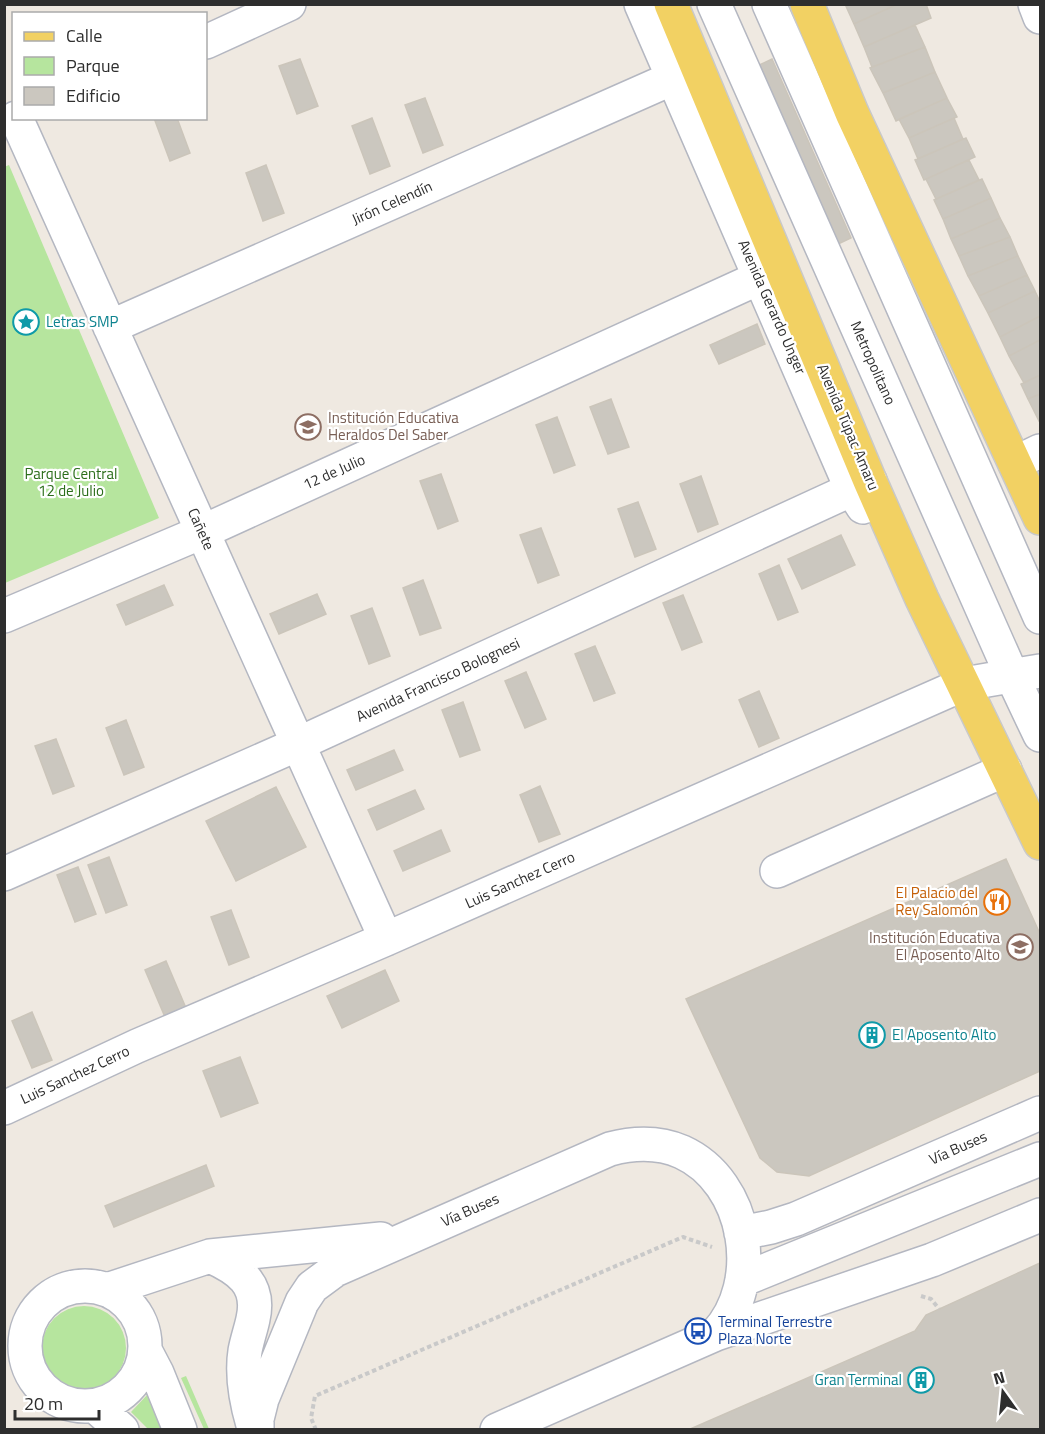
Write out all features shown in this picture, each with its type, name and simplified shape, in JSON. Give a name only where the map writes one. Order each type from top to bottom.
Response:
[{"type":"main road","name":"Avenida Túpac Amaru","points":[[671,4],[861,485],[922,599],[1041,843]]},
{"type":"main road","points":[[807,4],[852,112],[1028,457],[1041,518]]},
{"type":"street","points":[[207,42],[289,4]]},
{"type":"street","name":"Avenida Gerardo Unger","points":[[640,4],[759,278],[861,485]]},
{"type":"street","name":"Metropolitano","points":[[714,4],[1026,674],[1038,716]]},
{"type":"street","points":[[769,4],[1041,616]]},
{"type":"street","points":[[1035,4],[1041,17]]},
{"type":"street","name":"Jirón Celendín","points":[[110,327],[673,78]]},
{"type":"street","name":"Cañete","points":[[4,93],[12,110]]},
{"type":"street","name":"Cañete","points":[[18,122],[386,939]]},
{"type":"street","name":"12 de Julio","points":[[4,616],[202,532],[759,278]]},
{"type":"street","name":"Avenida Francisco Bolognesi","points":[[4,874],[298,744],[861,485]]},
{"type":"street","name":"Luis Sanchez Cerro","points":[[4,1108],[137,1046],[386,939],[964,684],[1026,674]]},
{"type":"street","points":[[777,871],[1005,770]]},
{"type":"street","name":"Vía Buses","points":[[742,1257],[771,1227],[796,1219],[1041,1113]]},
{"type":"street","name":"Vía Buses","points":[[256,1430],[262,1399],[302,1302],[312,1287],[334,1270],[610,1149],[642,1144],[681,1152],[700,1163],[715,1177],[735,1212],[742,1257]]},
{"type":"street","points":[[716,1334],[732,1312],[742,1257],[1041,1159]]},
{"type":"street","points":[[496,1430],[716,1334],[932,1260],[1041,1215]]},
{"type":"street","points":[[107,1290],[210,1256],[413,1235]]},
{"type":"street","points":[[210,1256],[228,1264],[243,1275],[252,1288],[255,1302],[254,1316],[245,1350],[244,1379],[247,1407],[256,1430]]},
{"type":"street","points":[[166,1270],[154,1296],[145,1342],[141,1371],[130,1388],[114,1400],[95,1406],[75,1406],[56,1399],[17,1370],[25,1350],[27,1330],[35,1312],[49,1298],[68,1288],[87,1286],[107,1290],[124,1299],[137,1314],[145,1342],[180,1430]]},
{"type":"street","points":[[95,1406],[122,1430]]},
{"type":"path","points":[[315,1430],[311,1418],[315,1396],[683,1237],[742,1257]]},
{"type":"path","points":[[920,1296],[931,1299],[939,1309]]},
{"type":"green space","name":"Parque Central 12 de Julio","points":[[9,165],[159,518],[5,583],[4,167]]},
{"type":"green space","points":[[84,1306],[100,1309],[114,1318],[123,1332],[126,1348],[123,1364],[114,1378],[100,1387],[84,1390],[68,1387],[54,1378],[45,1364],[42,1348],[45,1332],[54,1318],[68,1309]]},
{"type":"green space","points":[[186,1376],[209,1429],[204,1429],[181,1378]]},
{"type":"green space","points":[[148,1394],[163,1429],[148,1429],[131,1412]]},
{"type":"building","points":[[845,4],[898,4],[854,24]]},
{"type":"building","points":[[898,4],[926,4],[931,18],[864,47],[854,24]]},
{"type":"building","points":[[915,25],[925,47],[872,67],[864,47]]},
{"type":"building","points":[[925,47],[935,72],[883,93],[870,68]]},
{"type":"building","points":[[300,59],[318,106],[297,114],[279,66]]},
{"type":"building","points":[[772,59],[851,238],[834,246],[755,67]]},
{"type":"building","points":[[935,72],[947,98],[896,121],[883,93]]},
{"type":"building","points":[[425,98],[443,145],[423,153],[405,105]]},
{"type":"building","points":[[947,98],[957,117],[909,138],[899,119]]},
{"type":"building","points":[[372,118],[390,166],[370,174],[352,126]]},
{"type":"building","points":[[954,118],[963,139],[918,159],[909,138]]},
{"type":"building","points":[[155,120],[178,120],[190,153],[170,161]]},
{"type":"building","points":[[966,138],[975,157],[924,180],[915,160]]},
{"type":"building","points":[[969,160],[979,180],[936,199],[926,179]]},
{"type":"building","points":[[266,165],[284,213],[263,221],[246,173]]},
{"type":"building","points":[[982,179],[991,198],[943,219],[934,200]]},
{"type":"building","points":[[991,198],[1000,218],[951,239],[943,219]]},
{"type":"building","points":[[1000,218],[1010,237],[959,256],[951,239]]},
{"type":"building","points":[[1010,237],[1018,256],[968,276],[959,256]]},
{"type":"building","points":[[1018,256],[1027,275],[979,296],[968,276]]},
{"type":"building","points":[[1027,275],[1035,291],[988,313],[979,296]]},
{"type":"building","points":[[1035,291],[1040,302],[1040,316],[1000,337],[988,313]]},
{"type":"building","points":[[1040,316],[1040,340],[1009,356],[1000,337]]},
{"type":"building","points":[[757,324],[765,344],[719,364],[710,345]]},
{"type":"building","points":[[1040,340],[1040,375],[1024,383],[1009,356]]},
{"type":"building","points":[[1040,375],[1040,394],[1028,399],[1021,384]]},
{"type":"building","points":[[1040,394],[1040,420],[1039,421],[1028,399]]},
{"type":"building","points":[[611,399],[629,447],[608,454],[590,407]]},
{"type":"building","points":[[557,417],[575,465],[554,473],[536,425]]},
{"type":"building","points":[[441,474],[458,521],[438,529],[420,481]]},
{"type":"building","points":[[701,476],[718,524],[698,532],[680,484]]},
{"type":"building","points":[[638,502],[656,549],[635,557],[618,509]]},
{"type":"building","points":[[541,528],[559,575],[538,583],[520,535]]},
{"type":"building","points":[[841,535],[855,565],[802,589],[788,559]]},
{"type":"building","points":[[779,565],[798,612],[778,620],[759,574]]},
{"type":"building","points":[[423,580],[441,628],[420,635],[403,588]]},
{"type":"building","points":[[164,585],[173,605],[126,625],[117,605]]},
{"type":"building","points":[[317,594],[326,614],[279,634],[270,614]]},
{"type":"building","points":[[683,595],[702,642],[682,650],[663,603]]},
{"type":"building","points":[[372,608],[390,656],[369,664],[351,616]]},
{"type":"building","points":[[595,646],[615,693],[594,701],[575,654]]},
{"type":"building","points":[[526,672],[546,719],[525,728],[505,681]]},
{"type":"building","points":[[759,691],[779,738],[759,747],[739,700]]},
{"type":"building","points":[[463,702],[480,750],[460,757],[442,710]]},
{"type":"building","points":[[126,720],[144,767],[124,775],[106,728]]},
{"type":"building","points":[[56,739],[74,786],[53,794],[35,746]]},
{"type":"building","points":[[394,750],[403,770],[356,790],[347,770]]},
{"type":"building","points":[[540,786],[560,834],[539,842],[520,795]]},
{"type":"building","points":[[276,787],[306,847],[236,881],[206,821]]},
{"type":"building","points":[[415,790],[424,809],[377,830],[368,810]]},
{"type":"building","points":[[441,830],[450,851],[403,871],[394,851]]},
{"type":"building","points":[[109,857],[127,905],[106,913],[88,865]]},
{"type":"building","name":"El Aposento Alto","points":[[1006,859],[1040,934],[1040,1071],[809,1176],[777,1172],[760,1158],[686,999]]},
{"type":"building","points":[[78,867],[96,914],[75,922],[57,875]]},
{"type":"building","points":[[231,910],[249,957],[229,965],[211,917]]},
{"type":"building","points":[[166,961],[186,1008],[165,1017],[145,970]]},
{"type":"building","points":[[385,970],[399,1001],[342,1028],[327,996]]},
{"type":"building","points":[[32,1012],[52,1060],[32,1068],[12,1021]]},
{"type":"building","points":[[240,1057],[258,1103],[221,1117],[203,1071]]},
{"type":"building","points":[[206,1165],[214,1186],[114,1227],[105,1206]]},
{"type":"building","name":"Gran Terminal","points":[[1040,1263],[1040,1430],[688,1430],[915,1331],[926,1315]]},
{"type":"place","name":"Letras SMP","points":[[26,322]]},
{"type":"place","name":"Institución Educativa Heraldos Del Saber","points":[[308,427]]},
{"type":"place","name":"El Palacio del Rey Salomón","points":[[997,902]]},
{"type":"place","name":"Institución Educativa El Aposento Alto","points":[[1020,947]]},
{"type":"place","name":"El Aposento Alto","points":[[872,1035]]},
{"type":"place","name":"Terminal Terrestre Plaza Norte","points":[[698,1331]]},
{"type":"place","name":"Gran Terminal","points":[[921,1380]]}]
